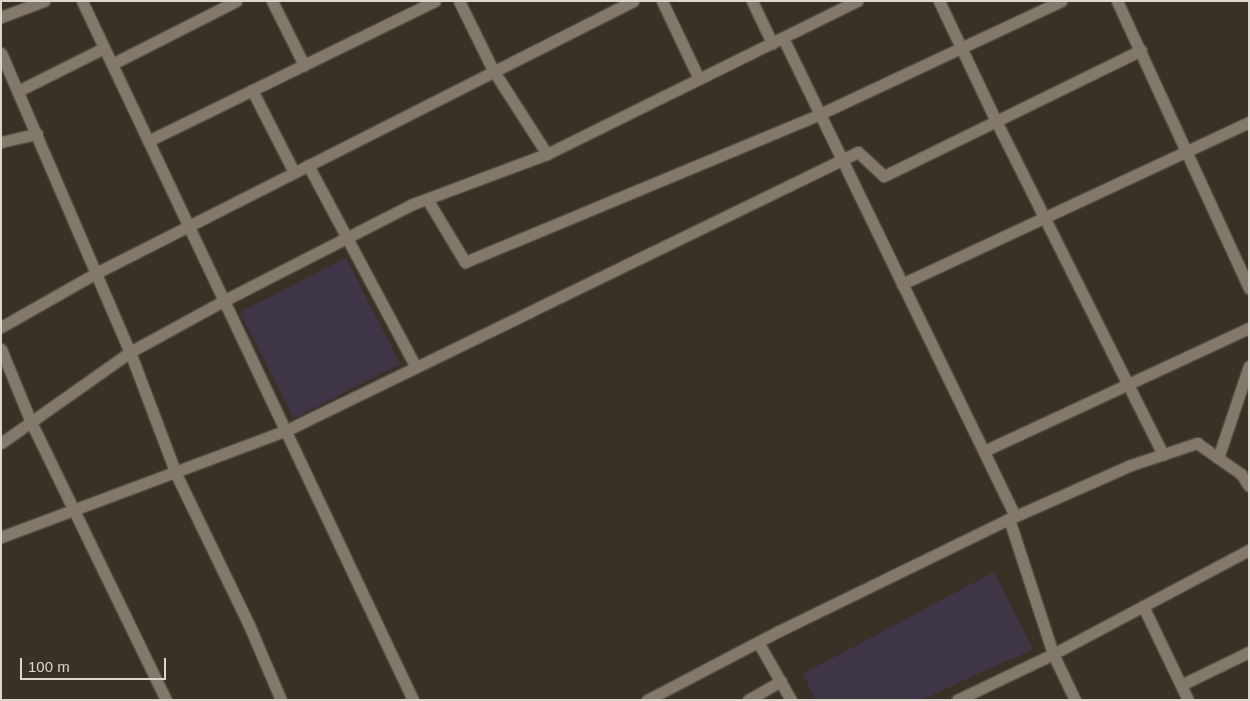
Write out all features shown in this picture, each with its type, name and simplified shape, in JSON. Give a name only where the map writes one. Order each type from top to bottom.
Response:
[{"type":"street","points":[[1,17],[44,1]]},
{"type":"street","points":[[82,1],[414,700]]},
{"type":"street","points":[[112,64],[236,1]]},
{"type":"street","points":[[272,1],[304,65]]},
{"type":"street","points":[[148,141],[435,1]]},
{"type":"street","points":[[459,1],[493,70],[547,154]]},
{"type":"street","points":[[1,327],[96,273],[493,70],[633,1]]},
{"type":"street","points":[[662,1],[699,79]]},
{"type":"street","points":[[752,1],[772,43]]},
{"type":"street","points":[[1,443],[130,352],[225,300],[427,199],[547,154],[857,1]]},
{"type":"street","points":[[939,1],[996,121],[1163,454]]},
{"type":"street","points":[[427,199],[465,262],[820,114],[1061,1]]},
{"type":"street","points":[[1117,1],[1249,288]]},
{"type":"street","points":[[783,38],[984,452],[1012,518],[1053,654],[1075,700]]},
{"type":"street","points":[[18,91],[104,48]]},
{"type":"street","points":[[1,537],[176,474],[287,430],[858,152],[884,176],[1141,50]]},
{"type":"street","points":[[1,53],[130,352],[176,474],[281,700]]},
{"type":"street","points":[[252,90],[294,172]]},
{"type":"street","points":[[902,284],[1249,122]]},
{"type":"street","points":[[1,142],[37,134]]},
{"type":"street","points":[[308,165],[349,237],[416,367]]},
{"type":"street","points":[[984,452],[1249,328]]},
{"type":"street","points":[[1,350],[31,422],[166,700]]},
{"type":"street","points":[[1218,458],[1249,366]]},
{"type":"street","points":[[651,699],[758,642],[1012,518],[1131,464],[1197,443],[1241,474],[1249,486]]},
{"type":"street","points":[[957,700],[1053,654],[1249,550]]},
{"type":"street","points":[[1143,606],[1188,700]]},
{"type":"street","points":[[758,642],[791,700]]},
{"type":"street","points":[[1181,685],[1249,652]]},
{"type":"street","points":[[748,700],[781,681]]},
{"type":"shaded area","points":[[346,258],[400,364],[294,418],[240,312]]},
{"type":"shaded area","points":[[994,572],[1033,649],[921,700],[816,700],[803,674]]}]
